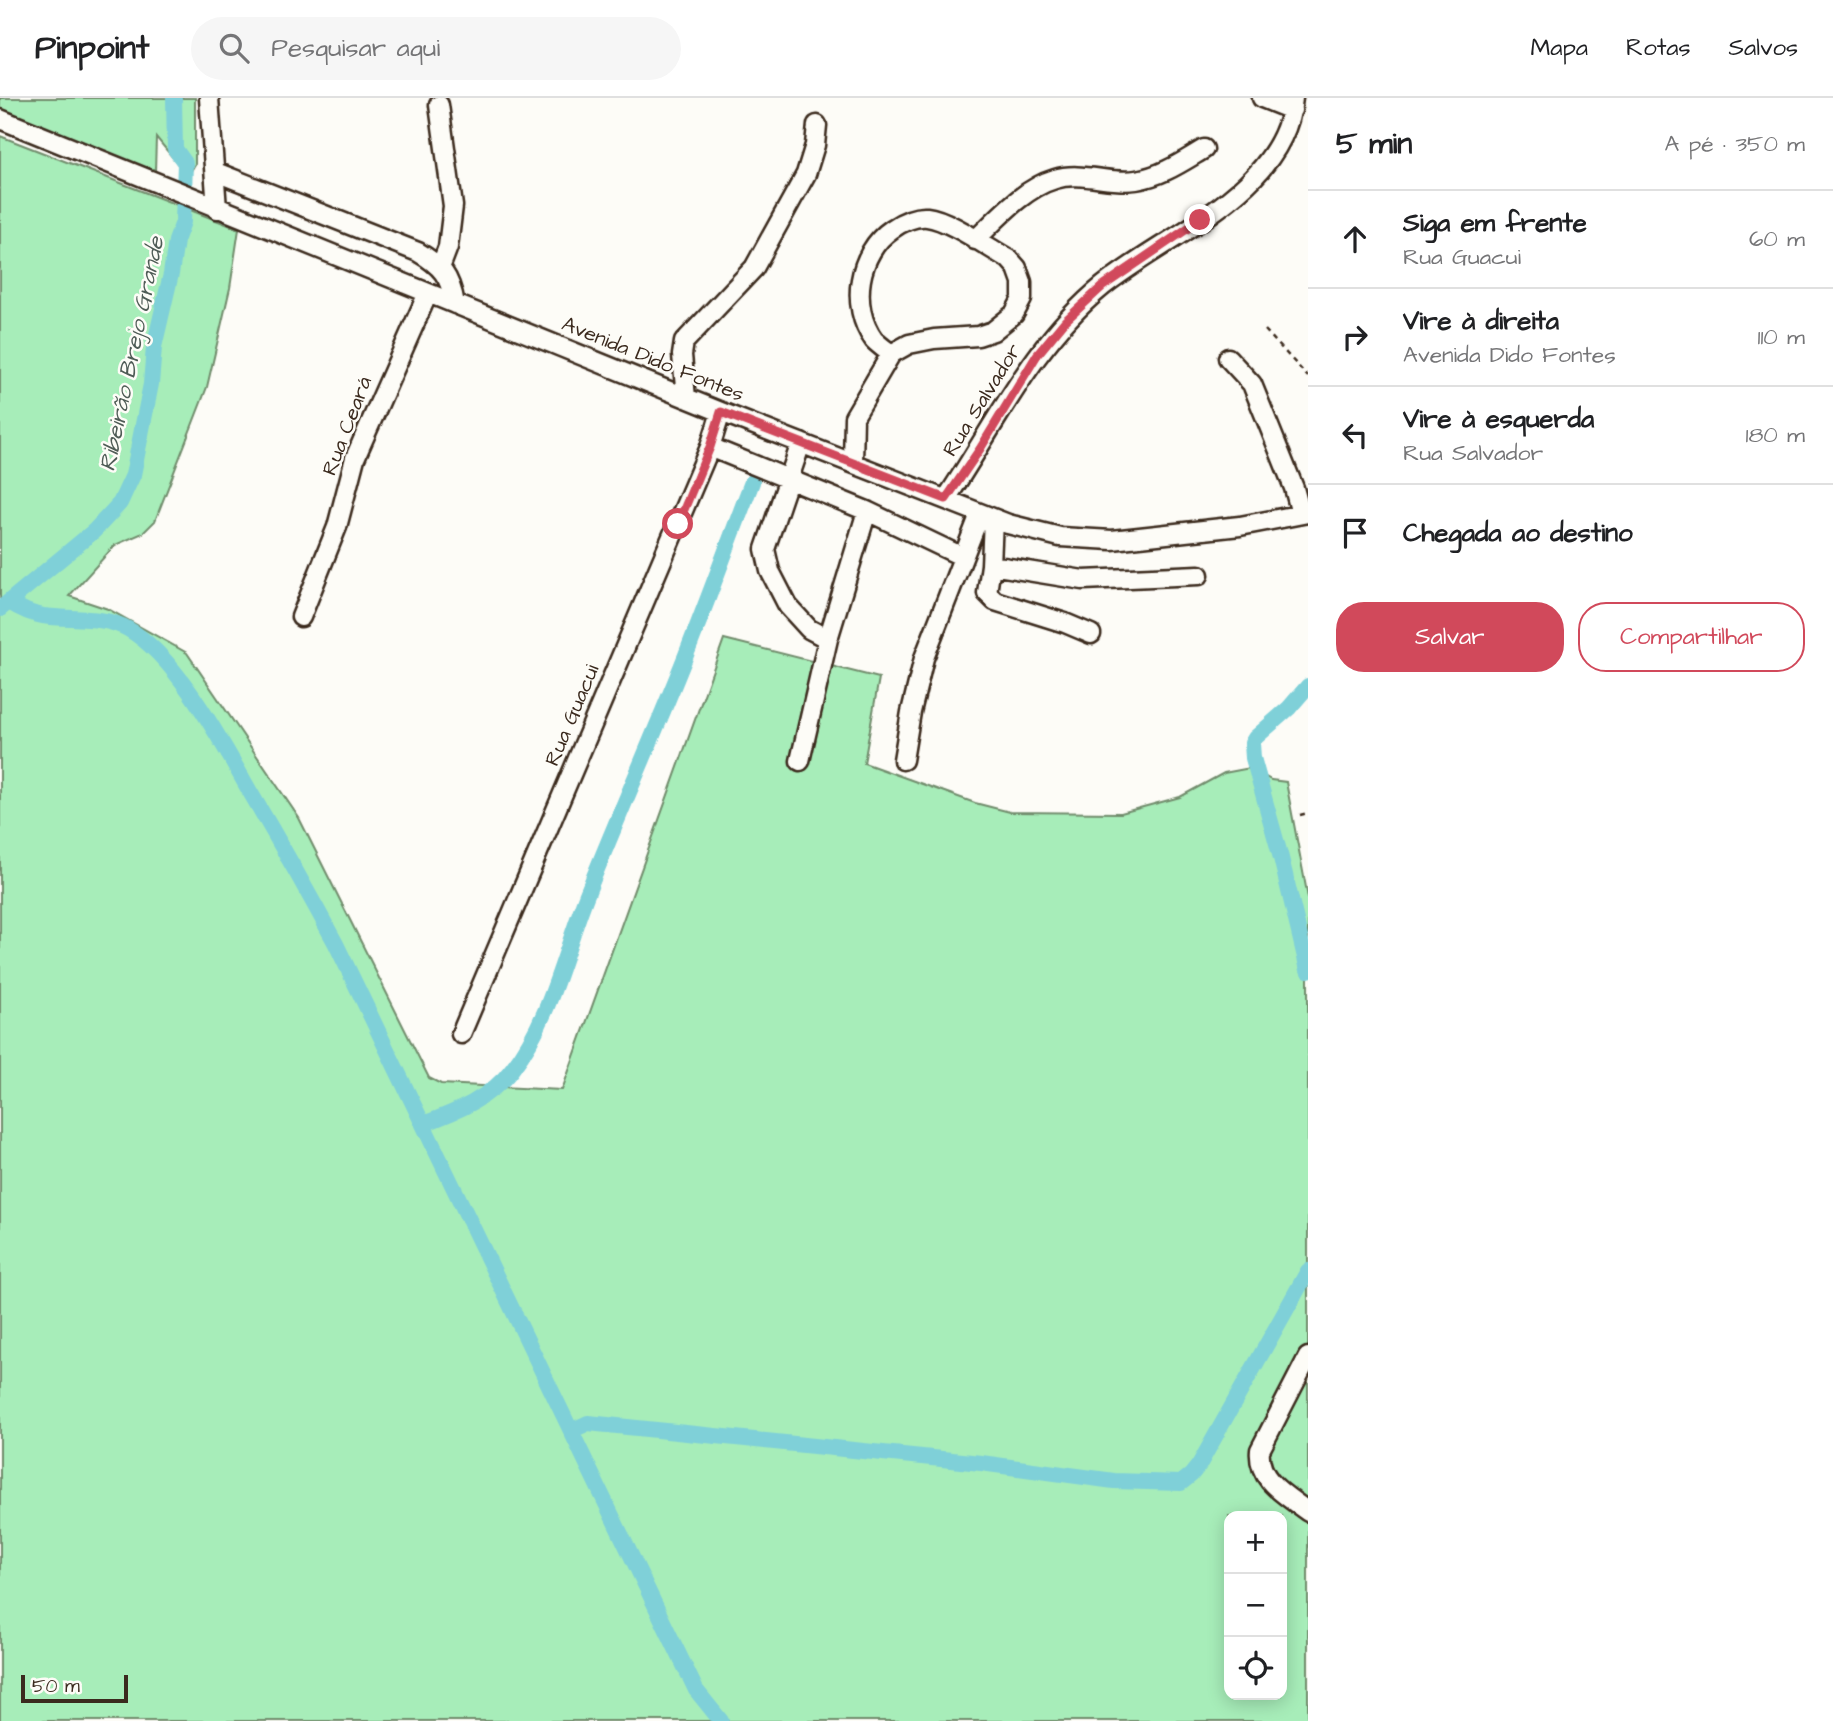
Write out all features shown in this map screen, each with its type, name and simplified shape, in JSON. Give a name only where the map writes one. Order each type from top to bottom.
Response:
[{"type":"street","points":[[209,98],[217,209]]},
{"type":"street","points":[[1262,98],[1292,104]]},
{"type":"street","name":"Rua Salvador","points":[[946,499],[1037,355],[1065,321],[1103,286],[1251,182],[1274,151],[1292,104]]},
{"type":"street","points":[[439,105],[453,206],[448,247],[440,268]]},
{"type":"street","name":"Avenida Dido Fontes","points":[[0,120],[986,517],[1060,537],[1112,540],[1240,526],[1305,514]]},
{"type":"street","points":[[687,398],[682,355],[684,342],[754,268],[806,174],[817,125]]},
{"type":"street","points":[[975,240],[1028,192],[1056,178],[1099,177],[1134,180],[1168,171],[1203,149]]},
{"type":"street","points":[[216,172],[418,252],[446,274],[452,286],[455,304]]},
{"type":"street","points":[[852,463],[854,417],[891,354],[909,344],[934,338],[978,336],[993,331],[1014,314],[1022,299],[1022,282],[1017,268],[1009,259],[942,222],[927,217],[914,218],[887,233],[873,248],[861,274],[860,291],[862,310],[874,340],[891,354]]},
{"type":"street","name":"Rua Ceará","points":[[301,617],[337,527],[355,458],[428,293]]},
{"type":"street","points":[[1228,358],[1252,384],[1305,514]]},
{"type":"street","name":"Rua Guacui","points":[[461,1034],[710,447],[721,412]]},
{"type":"street","points":[[801,443],[765,549],[770,571],[789,606],[809,629],[828,639]]},
{"type":"street","points":[[710,447],[867,511],[963,558]]},
{"type":"street","points":[[800,761],[828,639],[867,511]]},
{"type":"street","points":[[902,760],[924,658],[963,558],[986,517]]},
{"type":"street","points":[[986,517],[991,565],[987,593],[995,601],[1065,623],[1091,635]]},
{"type":"street","points":[[991,565],[1083,580],[1199,575]]},
{"type":"street","points":[[1308,1357],[1260,1450],[1259,1460],[1261,1470],[1275,1486],[1308,1513]]},
{"type":"path","points":[[1265,330],[1308,377]]},
{"type":"path","points":[[1300,815],[1308,813]]},
{"type":"green space","points":[[0,98],[195,98],[195,164],[191,171],[181,168],[156,137],[155,172],[0,110]]},
{"type":"green space","points":[[0,136],[239,229],[230,288],[207,387],[155,521],[143,533],[115,545],[69,596],[108,609],[187,653],[299,818],[429,1078],[441,1084],[562,1090],[724,639],[879,678],[864,763],[975,803],[1010,812],[1121,813],[1180,797],[1224,773],[1250,768],[1271,780],[1286,782],[1308,898],[1308,1721],[0,1721]]},
{"type":"waterway","name":"Ribeirão Brejo Grande","points":[[0,609],[94,531],[120,503],[133,475],[151,384],[154,347],[176,241],[183,222],[185,163],[175,149],[174,98]]},
{"type":"waterway","points":[[423,1124],[460,1109],[494,1088],[512,1069],[537,1029],[556,985],[587,894],[686,655],[752,482]]},
{"type":"waterway","points":[[9,602],[39,615],[98,620],[128,629],[164,659],[211,725],[336,944],[696,1690],[721,1721]]},
{"type":"waterway","points":[[1308,686],[1252,743],[1253,758],[1308,970]]},
{"type":"waterway","points":[[573,1430],[588,1423],[981,1463],[1114,1481],[1181,1483],[1199,1465],[1308,1271]]},
{"type":"route","points":[[678,524],[710,447],[721,412],[946,499],[1037,355],[1065,321],[1103,286],[1200,220]]}]
